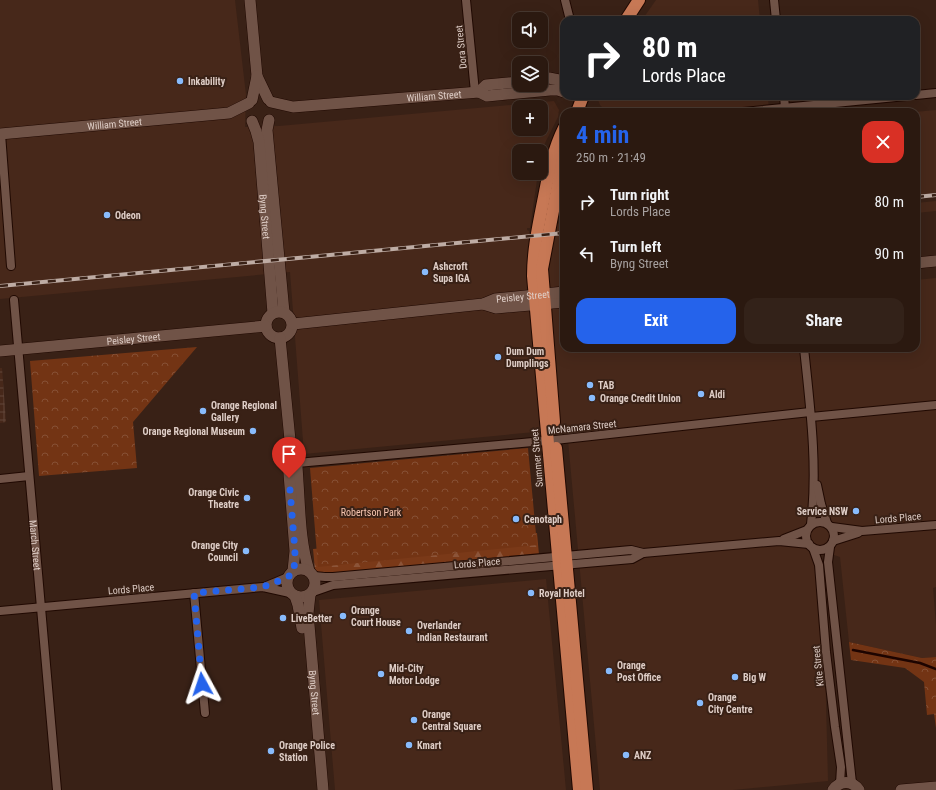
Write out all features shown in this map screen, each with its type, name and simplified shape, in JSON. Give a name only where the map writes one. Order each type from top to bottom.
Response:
[{"type":"highway","points":[[629,16],[639,0]]},
{"type":"highway","name":"Summer Street","points":[[560,138],[553,156],[533,261],[539,299],[562,561],[587,790]]},
{"type":"highway","name":"Summer Street","points":[[539,299],[544,259],[560,174]]},
{"type":"highway","name":"Summer Street","points":[[562,561],[578,790]]},
{"type":"street","points":[[250,0],[258,76],[274,110],[270,119],[259,124],[251,120],[247,111],[258,76]]},
{"type":"street","name":"Dora Street","points":[[466,0],[477,92]]},
{"type":"street","points":[[565,0],[569,16]]},
{"type":"street","points":[[774,0],[776,16]]},
{"type":"street","points":[[548,79],[560,80]]},
{"type":"street","name":"William Street","points":[[477,92],[486,85],[512,83]]},
{"type":"street","name":"William Street","points":[[270,119],[293,108],[477,92],[487,96],[550,90],[560,91]]},
{"type":"street","points":[[920,95],[936,93]]},
{"type":"street","points":[[250,102],[260,97],[269,101]]},
{"type":"street","points":[[784,100],[785,108],[866,100]]},
{"type":"street","name":"William Street","points":[[269,101],[293,108]]},
{"type":"street","name":"William Street","points":[[229,113],[250,102]]},
{"type":"street","name":"William Street","points":[[0,132],[229,113],[251,120]]},
{"type":"street","name":"Byng Street","points":[[270,119],[267,130],[279,313]]},
{"type":"street","name":"Byng Street","points":[[251,120],[259,142],[279,313]]},
{"type":"street","points":[[0,132],[11,266]]},
{"type":"street","points":[[920,263],[936,261]]},
{"type":"street","name":"Peisley Street","points":[[293,324],[483,304],[496,308],[560,293]]},
{"type":"street","name":"Peisley Street","points":[[539,299],[560,302]]},
{"type":"street","name":"March Street","points":[[14,300],[57,790]]},
{"type":"street","points":[[279,313],[290,317],[293,324],[293,328],[288,335],[280,338],[269,334],[266,326],[268,318],[279,313]]},
{"type":"street","name":"Peisley Street","points":[[0,351],[266,326]]},
{"type":"street","points":[[280,338],[290,440],[294,448],[297,463],[303,550],[316,584],[311,593],[305,597],[293,594],[287,585],[291,574],[295,551],[287,455],[287,448],[290,440]]},
{"type":"street","points":[[804,352],[814,466],[821,504],[835,536],[832,544],[821,550],[811,546],[806,537],[813,505],[814,466]]},
{"type":"street","name":"McNamara Street","points":[[297,463],[551,440],[736,419],[936,405]]},
{"type":"street","points":[[287,455],[297,463]]},
{"type":"street","points":[[0,478],[29,476]]},
{"type":"street","points":[[809,527],[819,521],[830,525]]},
{"type":"street","name":"Lords Place","points":[[830,525],[862,531],[936,525]]},
{"type":"street","name":"Lords Place","points":[[779,541],[809,527]]},
{"type":"street","name":"Lords Place","points":[[832,544],[862,531]]},
{"type":"street","name":"Lords Place","points":[[311,573],[325,577],[333,577],[562,561],[632,559],[643,553],[779,541],[811,546]]},
{"type":"street","name":"Kite Street","points":[[832,544],[828,562],[859,788]]},
{"type":"street","name":"Kite Street","points":[[811,546],[819,565],[826,652],[841,767],[835,788]]},
{"type":"street","name":"Lords Place","points":[[311,593],[333,586],[562,561]]},
{"type":"street","points":[[291,574],[302,568],[311,573]]},
{"type":"street","name":"Lords Place","points":[[263,587],[291,574]]},
{"type":"street","name":"Lords Place","points":[[0,611],[263,587],[293,594]]},
{"type":"street","points":[[194,593],[205,713]]},
{"type":"street","name":"Byng Street","points":[[311,593],[308,613],[323,790]]},
{"type":"street","name":"Byng Street","points":[[293,594],[300,614],[317,790]]},
{"type":"street","points":[[835,788],[848,782],[859,788]]},
{"type":"street","points":[[900,790],[936,787]]},
{"type":"shaded area","points":[[0,0],[235,0],[246,95],[245,127],[279,126],[512,105],[512,136],[548,136],[548,102],[554,101],[559,110],[558,117],[544,144],[512,144],[512,180],[537,180],[530,228],[527,228],[529,233],[545,231],[559,223],[560,217],[560,352],[920,352],[920,280],[936,278],[936,587],[933,588],[936,625],[936,657],[922,658],[849,642],[840,557],[813,548],[824,625],[828,781],[733,790],[600,790],[567,429],[304,454],[290,272],[0,299]]},
{"type":"shaded area","points":[[656,0],[758,0],[760,16],[645,16]]},
{"type":"shaded area","points":[[598,100],[768,100],[769,108],[603,108]]},
{"type":"shaded area","points":[[936,110],[936,196],[920,197],[920,111]]},
{"type":"shaded area","points":[[936,201],[936,211],[920,213],[920,203]]},
{"type":"shaded area","points":[[0,368],[2,368],[6,422],[0,423]]},
{"type":"shaded area","points":[[546,579],[566,790],[335,790],[319,600]]},
{"type":"green space","points":[[197,347],[133,422],[137,468],[39,476],[30,361]]},
{"type":"green space","name":"Robertson Park","points":[[528,448],[537,545],[318,567],[310,468]]},
{"type":"green space","points":[[537,533],[539,555],[321,574],[315,570],[313,549],[426,539]]},
{"type":"green space","points":[[849,642],[922,658],[936,657],[936,728],[934,714],[927,715],[924,682],[905,668],[851,660]]},
{"type":"waterway","points":[[853,650],[920,663],[936,669]]},
{"type":"railway","points":[[920,197],[936,195]]},
{"type":"railway","points":[[0,286],[560,233]]},
{"type":"place","name":"Inkability","points":[[180,81]]},
{"type":"place","name":"Odeon","points":[[107,215]]},
{"type":"place","name":"Ashcroft Supa IGA","points":[[425,272]]},
{"type":"place","name":"Dum Dum Dumplings","points":[[498,357]]},
{"type":"place","name":"TAB","points":[[590,385]]},
{"type":"place","name":"Aldi","points":[[701,394]]},
{"type":"place","name":"Orange Credit Union","points":[[592,398]]},
{"type":"place","name":"Orange Regional Gallery","points":[[203,411]]},
{"type":"place","name":"Orange Regional Museum","points":[[253,431]]},
{"type":"place","name":"Orange Civic Theatre","points":[[247,498]]},
{"type":"place","name":"Service NSW","points":[[856,511]]},
{"type":"place","name":"Cenotaph","points":[[516,519]]},
{"type":"place","name":"Orange City Council","points":[[246,551]]},
{"type":"place","name":"Royal Hotel","points":[[531,593]]},
{"type":"place","name":"Orange Court House","points":[[343,616]]},
{"type":"place","name":"LiveBetter","points":[[283,618]]},
{"type":"place","name":"Overlander Indian Restaurant","points":[[409,631]]},
{"type":"place","name":"Orange Post Office","points":[[609,671]]},
{"type":"place","name":"Mid-City Motor Lodge","points":[[381,674]]},
{"type":"place","name":"Big W","points":[[735,677]]},
{"type":"place","name":"Orange City Centre","points":[[700,703]]},
{"type":"place","name":"Orange Central Square","points":[[414,720]]},
{"type":"place","name":"Kmart","points":[[409,745]]},
{"type":"place","name":"Orange Police Station","points":[[271,751]]},
{"type":"place","name":"ANZ","points":[[626,755]]},
{"type":"route","points":[[202,684],[194,593],[263,587],[288,577],[294,571],[295,551],[289,478]]}]
